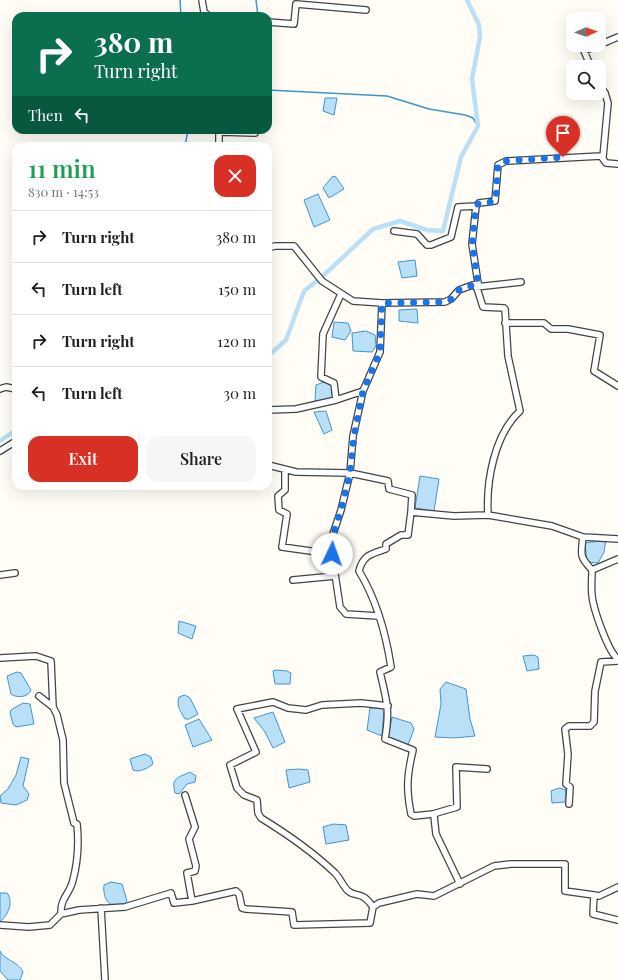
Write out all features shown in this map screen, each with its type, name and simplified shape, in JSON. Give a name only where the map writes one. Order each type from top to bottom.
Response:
[{"type":"street","points":[[202,0],[204,12]]},
{"type":"street","points":[[272,22],[294,24],[296,4],[366,10]]},
{"type":"street","points":[[606,42],[618,37]]},
{"type":"street","points":[[606,96],[608,103],[603,157],[606,163],[618,164]]},
{"type":"street","points":[[394,231],[417,234],[427,245],[431,245],[451,237],[458,207],[476,206],[479,203],[495,201],[498,165],[500,163],[563,157],[603,157]]},
{"type":"street","points":[[476,206],[472,244],[473,262],[478,282],[476,286],[483,307],[505,309],[508,356],[520,411],[511,420],[503,434],[494,462],[487,503],[488,515]]},
{"type":"street","points":[[272,247],[294,246],[322,281],[353,301],[382,303],[445,302],[452,299],[459,290],[476,286],[521,282]]},
{"type":"street","points":[[336,400],[334,383],[321,377],[323,334],[341,294]]},
{"type":"street","points":[[378,616],[346,614],[340,607],[332,554],[332,537],[341,510],[350,473],[354,436],[363,391],[380,352],[382,303]]},
{"type":"street","points":[[505,323],[544,323],[551,330],[568,329],[600,335],[594,371],[618,386]]},
{"type":"street","points":[[0,389],[6,387],[12,388]]},
{"type":"street","points":[[272,410],[296,409],[336,400],[363,391]]},
{"type":"street","points":[[0,451],[12,444]]},
{"type":"street","points":[[272,467],[285,470],[350,473],[388,481],[389,489],[412,495],[408,535],[401,535],[386,544],[386,549],[365,557],[361,561],[359,571],[366,583],[378,616],[388,648],[391,667],[380,672],[388,706],[385,740],[413,750],[408,770],[407,792],[411,814],[414,816],[433,814],[457,807],[456,767],[487,769]]},
{"type":"street","points":[[285,470],[285,491],[278,496],[279,510],[287,514],[282,548],[332,554]]},
{"type":"street","points":[[411,512],[454,516],[488,515],[552,526],[583,537],[618,539]]},
{"type":"street","points":[[583,537],[581,554],[584,564],[592,570]]},
{"type":"street","points":[[592,570],[618,559]]},
{"type":"street","points":[[569,804],[570,787],[566,784],[568,754],[565,729],[569,726],[590,726],[594,722],[595,691],[601,662],[618,660],[608,642],[597,616],[592,595],[592,570]]},
{"type":"street","points":[[0,575],[15,574]]},
{"type":"street","points":[[293,580],[335,576]]},
{"type":"street","points":[[0,658],[36,656],[51,661],[53,707]]},
{"type":"street","points":[[39,696],[56,711],[63,740],[64,783],[74,823],[77,824],[79,848],[73,880],[60,905],[61,914]]},
{"type":"street","points":[[0,925],[29,927],[50,925],[61,914],[79,910],[125,907],[171,893],[174,903],[192,901],[236,891],[239,894],[242,908],[246,910],[292,912],[294,925],[370,923],[373,906],[364,895],[349,892],[335,874],[295,840],[261,818],[258,812],[257,800],[244,795],[237,788],[230,764],[256,752],[237,708],[273,702],[288,708],[306,710],[322,705],[361,703],[377,706],[388,706]]},
{"type":"street","points":[[185,795],[195,827],[189,839],[196,866],[195,870],[187,873],[192,901]]},
{"type":"street","points":[[433,814],[436,834],[460,884]]},
{"type":"street","points":[[373,906],[379,903],[417,894],[434,896],[494,866],[511,864],[565,864],[565,891],[598,896],[618,887]]},
{"type":"street","points":[[594,895],[593,914],[618,920]]},
{"type":"street","points":[[101,908],[106,980]]},
{"type":"water","points":[[325,98],[337,98],[334,115],[323,111]]},
{"type":"water","points":[[333,176],[336,177],[344,189],[329,198],[323,188]]},
{"type":"water","points":[[318,194],[330,220],[314,227],[304,200]]},
{"type":"water","points":[[415,260],[417,276],[402,278],[398,262]]},
{"type":"water","points":[[417,309],[418,323],[399,321],[399,310]]},
{"type":"water","points":[[334,322],[348,323],[351,331],[345,340],[332,337]]},
{"type":"water","points":[[366,331],[375,335],[376,346],[372,352],[353,351],[352,333]]},
{"type":"water","points":[[324,382],[331,384],[334,398],[315,401],[316,385]]},
{"type":"water","points":[[326,411],[332,430],[324,434],[314,412]]},
{"type":"water","points":[[420,476],[439,479],[434,511],[415,508]]},
{"type":"water","points":[[606,540],[604,552],[598,563],[587,562],[585,543]]},
{"type":"water","points":[[179,621],[196,626],[192,639],[178,633]]},
{"type":"water","points":[[534,655],[538,657],[539,669],[527,671],[523,656]]},
{"type":"water","points":[[276,670],[291,673],[290,684],[275,684],[273,671]]},
{"type":"water","points":[[17,672],[21,673],[31,690],[25,696],[19,697],[11,694],[7,676]]},
{"type":"water","points":[[446,682],[466,689],[470,719],[475,736],[454,738],[435,737],[441,704],[440,689]]},
{"type":"water","points":[[185,695],[190,698],[198,714],[189,719],[185,719],[178,700],[179,697]]},
{"type":"water","points":[[23,703],[30,704],[34,724],[16,727],[13,724],[10,713],[11,710]]},
{"type":"water","points":[[370,708],[384,708],[382,736],[367,730]]},
{"type":"water","points":[[273,712],[285,742],[273,748],[265,732],[254,718]]},
{"type":"water","points":[[392,717],[411,723],[414,729],[408,745],[388,738]]},
{"type":"water","points":[[199,719],[212,740],[193,747],[185,725]]},
{"type":"water","points":[[145,754],[151,757],[153,764],[141,770],[133,770],[130,759]]},
{"type":"water","points":[[21,757],[29,759],[23,786],[29,794],[27,800],[16,805],[1,803],[0,796],[8,789],[16,775]]},
{"type":"water","points":[[286,770],[308,770],[310,782],[289,788]]},
{"type":"water","points":[[190,772],[196,776],[195,782],[187,784],[179,794],[175,793],[174,784],[176,779]]},
{"type":"water","points":[[559,788],[566,790],[565,802],[552,803],[551,791]]},
{"type":"water","points":[[333,824],[346,825],[349,840],[326,844],[323,827]]},
{"type":"water","points":[[111,882],[122,884],[127,901],[125,904],[112,905],[106,899],[104,894],[104,885]]},
{"type":"water","points":[[0,893],[7,893],[10,904],[8,912],[0,922]]},
{"type":"water","points":[[0,951],[5,957],[21,968],[23,972],[20,980],[8,980],[0,971]]},
{"type":"waterway","points":[[180,0],[181,12]]},
{"type":"waterway","points":[[256,0],[258,12]]},
{"type":"waterway","points":[[272,352],[286,340],[304,291],[324,275],[373,229],[400,221],[427,230],[443,231],[461,157],[478,126],[472,79],[480,37],[479,25],[467,0]]},
{"type":"waterway","points":[[272,90],[387,96],[429,109],[465,115],[473,118],[478,126]]},
{"type":"waterway","points":[[186,142],[187,134]]},
{"type":"waterway","points":[[0,441],[12,433]]},
{"type":"route","points":[[332,554],[332,537],[341,510],[350,473],[354,436],[363,391],[380,352],[382,303],[445,302],[452,299],[459,290],[476,285],[478,282],[473,262],[472,244],[476,206],[479,203],[495,201],[498,165],[506,161],[563,157]]}]
